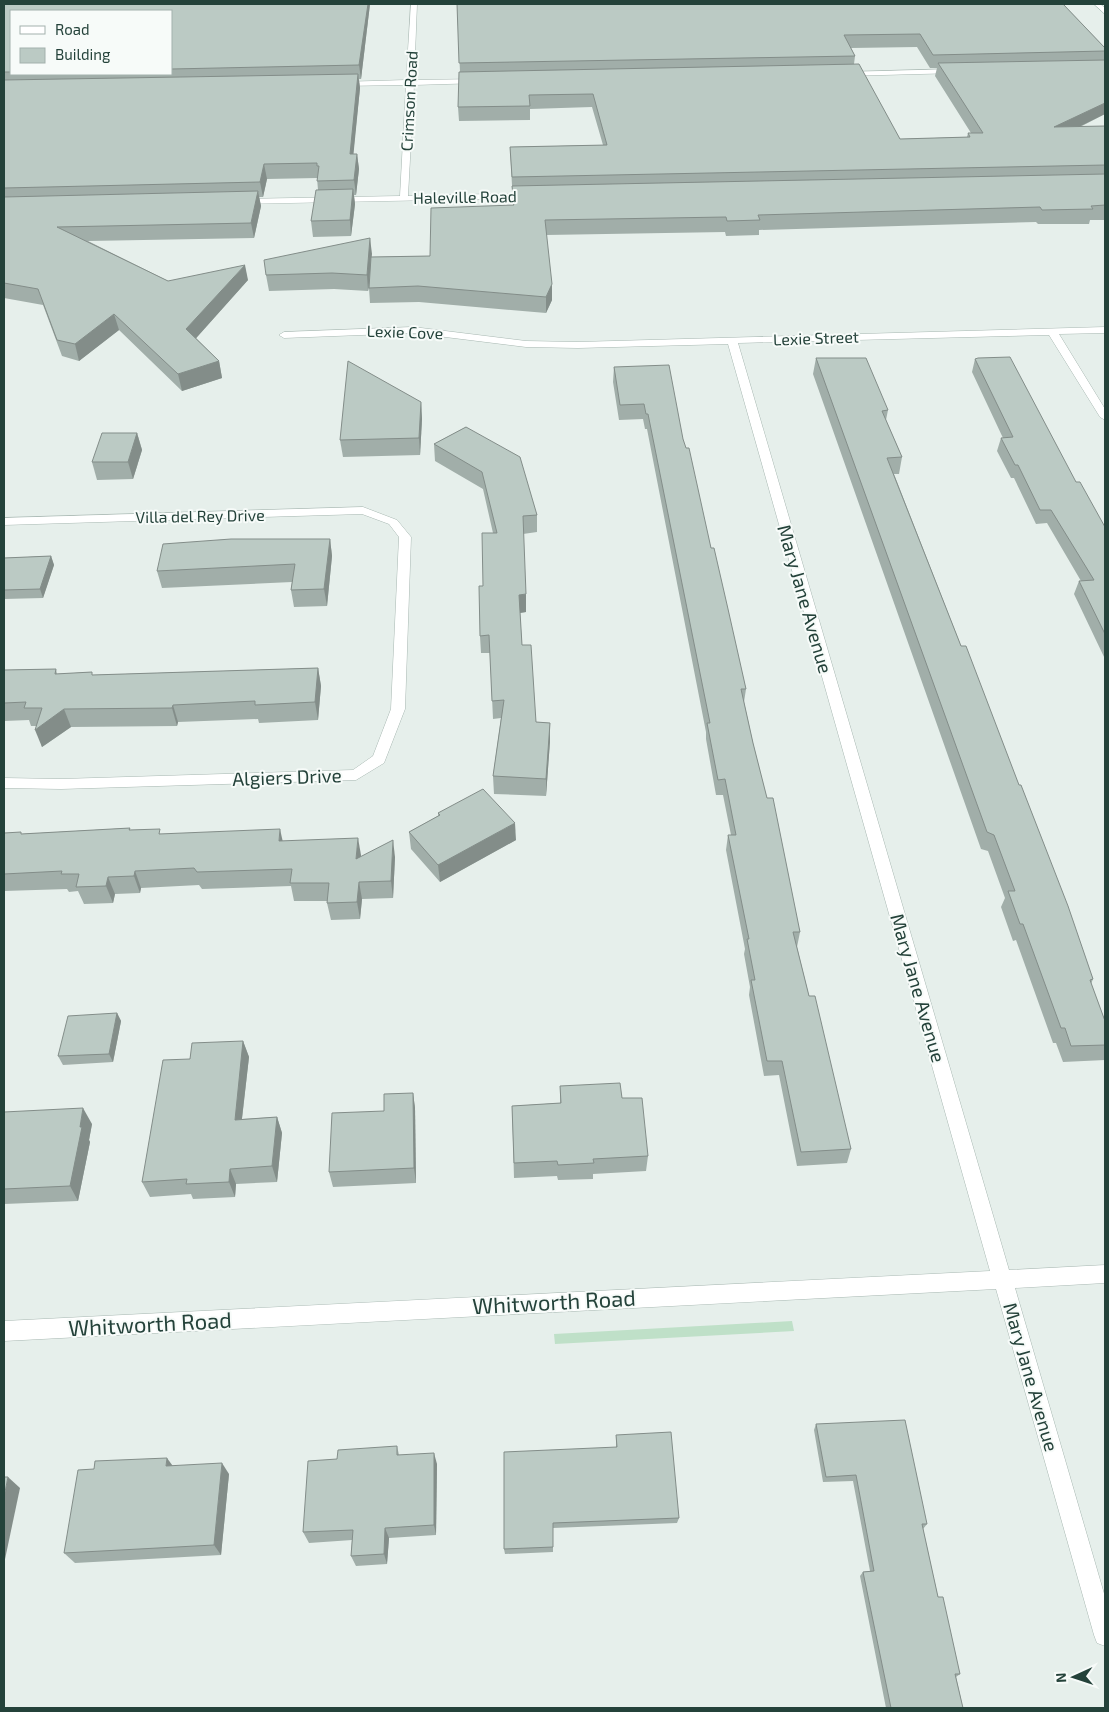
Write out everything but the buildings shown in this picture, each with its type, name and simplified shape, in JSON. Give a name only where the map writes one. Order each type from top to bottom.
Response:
[{"type":"street","name":"Crimson Road","points":[[404,198],[414,4]]},
{"type":"street","points":[[1097,4],[1105,12]]},
{"type":"street","points":[[836,74],[964,71]]},
{"type":"street","points":[[336,84],[488,81]]},
{"type":"street","name":"Haleville Road","points":[[234,202],[540,196]]},
{"type":"street","name":"Lexie Cove","points":[[284,335],[373,330],[431,330],[526,344]]},
{"type":"street","name":"Lexie Street","points":[[526,344],[732,341],[1105,330]]},
{"type":"street","points":[[1052,331],[1105,417]]},
{"type":"street","name":"Mary Jane Avenue","points":[[732,341],[1105,1635]]},
{"type":"street","name":"Villa del Rey Drive","points":[[4,521],[363,510],[385,517],[393,522]]},
{"type":"street","name":"Algiers Drive","points":[[4,783],[60,784],[356,775],[379,759],[398,709],[405,537],[393,522]]},
{"type":"street","name":"Whitworth Road","points":[[4,1331],[1105,1274]]},
{"type":"green space","points":[[792,1321],[794,1331],[555,1344],[554,1334]]}]
